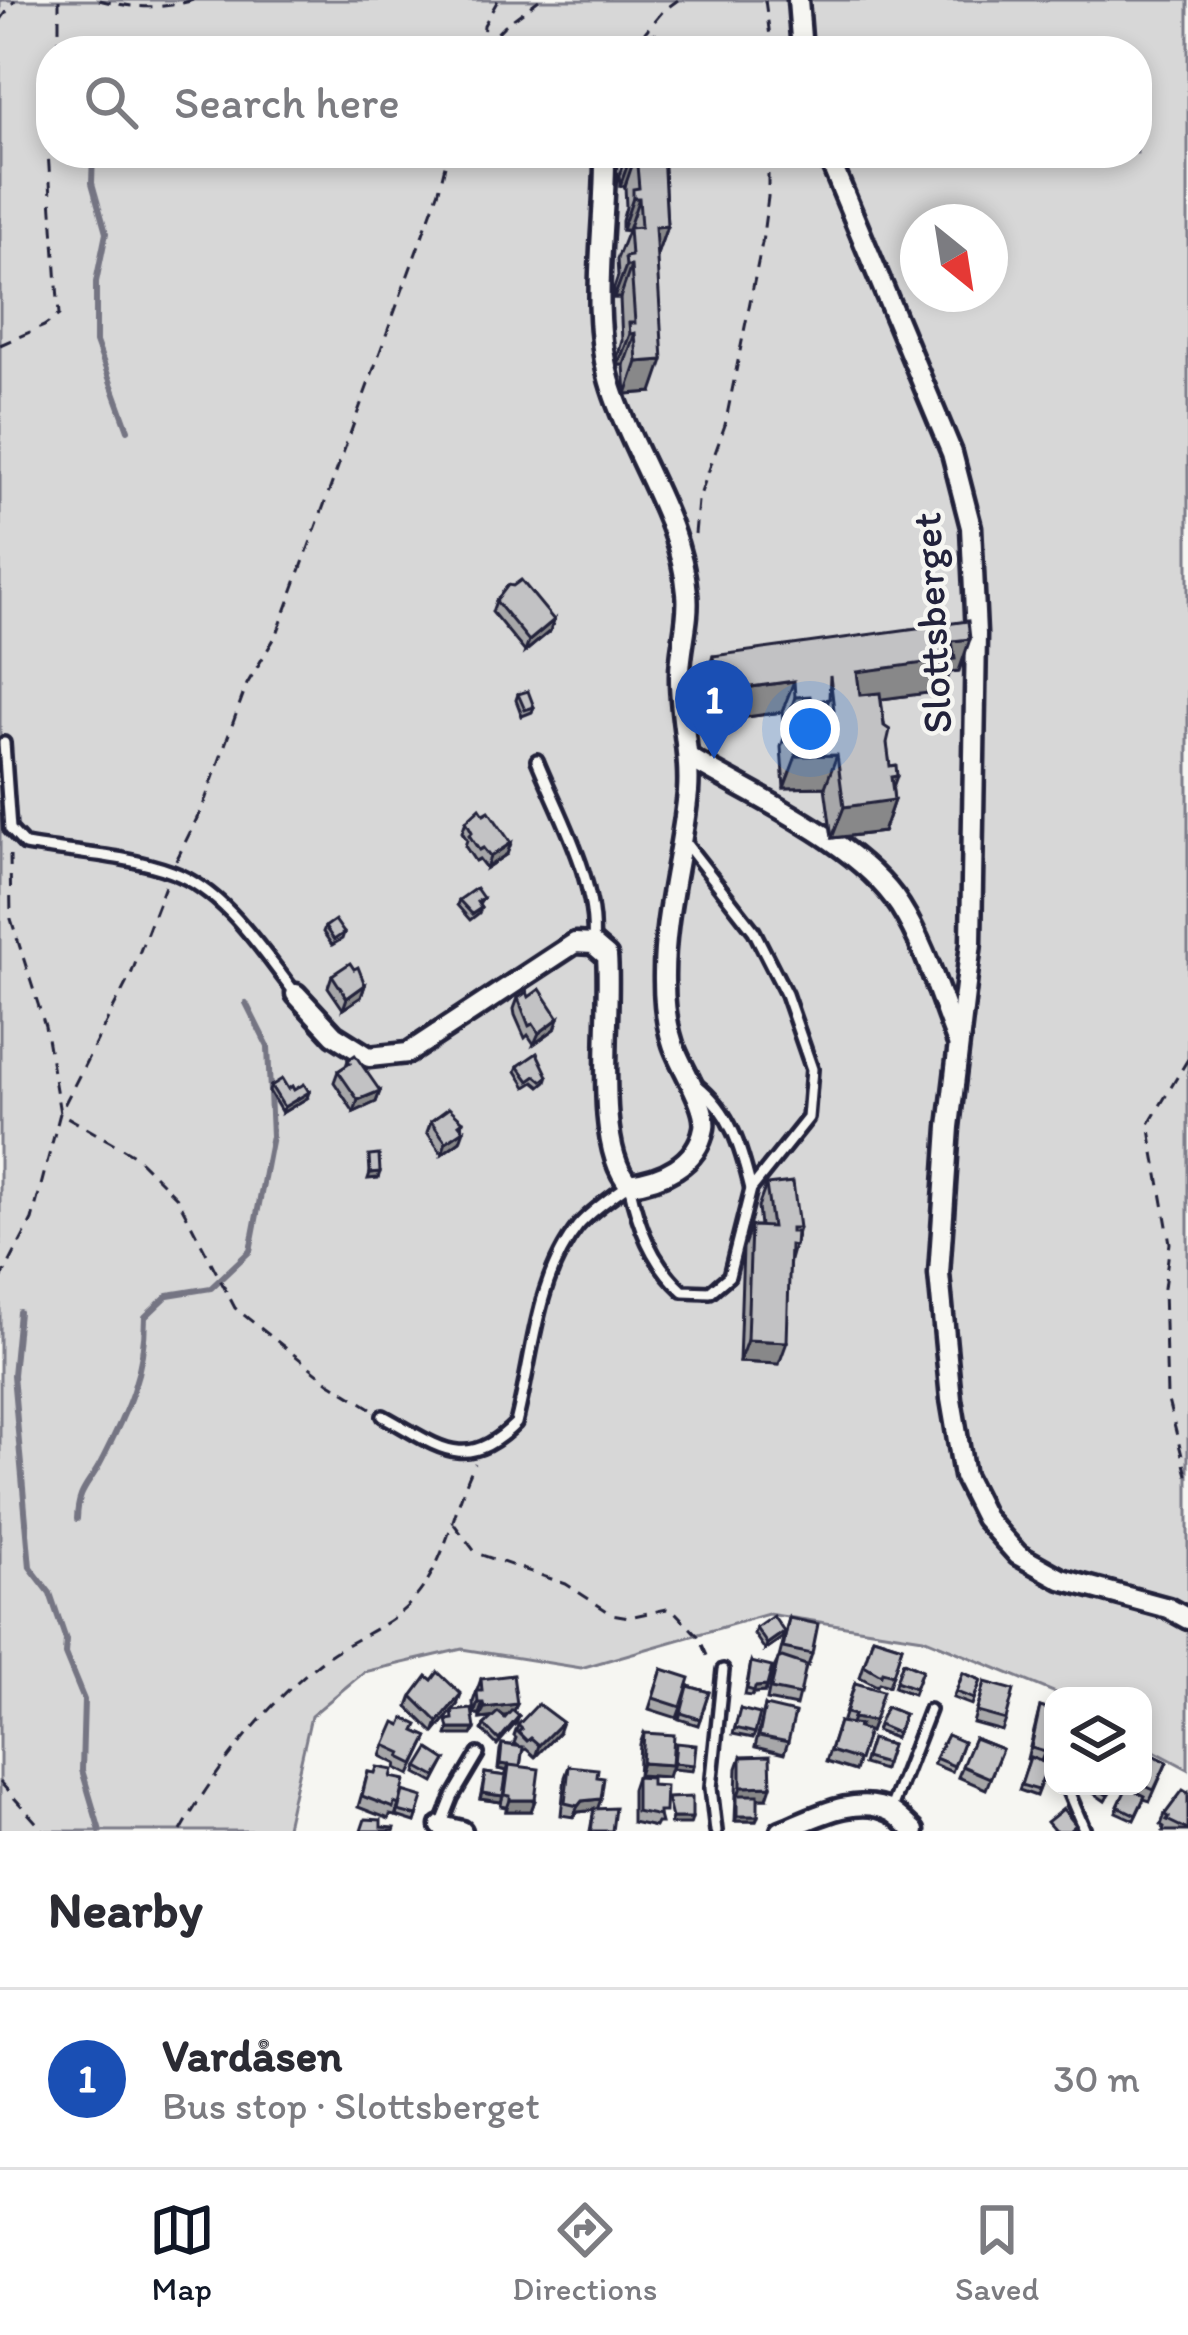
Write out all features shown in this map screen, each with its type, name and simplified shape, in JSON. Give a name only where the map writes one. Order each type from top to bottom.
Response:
[{"type":"street","points":[[798,0],[801,36]]},
{"type":"street","points":[[296,994],[334,1035],[369,1057],[408,1053],[575,943],[593,944],[607,956],[608,1139],[619,1173],[629,1184],[656,1180],[682,1165],[705,1126],[665,1015],[664,933],[690,758],[680,671],[688,595],[675,533],[612,387],[601,335],[605,168]]},
{"type":"street","name":"Slottsberget","points":[[833,168],[952,453],[970,527],[976,634],[971,943],[939,1274],[964,1476],[986,1518],[1018,1555],[1061,1579],[1188,1619]]},
{"type":"street","name":"Slottsberget","points":[[690,758],[873,872],[901,908],[958,1043]]},
{"type":"street","points":[[781,1831],[859,1805],[890,1810],[914,1831]]},
{"type":"street","points":[[441,1828],[462,1831]]},
{"type":"lane","points":[[4,743],[10,829],[25,845],[171,872],[202,888],[243,926],[296,994]]},
{"type":"lane","points":[[537,760],[589,890],[595,918],[593,944]]},
{"type":"lane","points":[[383,1416],[461,1454],[482,1451],[516,1423],[548,1277],[582,1221],[629,1184],[637,1221],[663,1272],[683,1291],[710,1292],[729,1276],[751,1189],[808,1118],[812,1069],[786,994],[754,931],[681,837]]},
{"type":"lane","points":[[687,1077],[716,1100],[730,1124],[751,1189]]},
{"type":"lane","points":[[716,1831],[711,1789],[723,1670]]},
{"type":"lane","points":[[890,1810],[929,1710]]},
{"type":"lane","points":[[441,1828],[478,1754]]},
{"type":"lane","points":[[1070,1795],[1085,1831]]},
{"type":"path","points":[[0,21],[15,0]]},
{"type":"path","points":[[59,0],[59,36]]},
{"type":"path","points":[[99,0],[126,7],[193,0]]},
{"type":"path","points":[[483,36],[498,0]]},
{"type":"path","points":[[495,36],[539,0]]},
{"type":"path","points":[[641,36],[678,0]]},
{"type":"path","points":[[765,0],[770,36]]},
{"type":"path","points":[[0,345],[44,326],[59,314],[50,168]]},
{"type":"path","points":[[0,1281],[32,1220],[60,1113],[132,972],[203,806],[247,684],[277,634],[445,168]]},
{"type":"path","points":[[693,548],[698,501],[725,425],[762,243],[768,168]]},
{"type":"path","points":[[10,829],[11,919],[45,1026],[60,1113]]},
{"type":"path","points":[[1188,1059],[1149,1124],[1170,1243],[1164,1288],[1167,1397],[1188,1479]]},
{"type":"path","points":[[60,1113],[134,1155],[178,1199],[235,1308],[330,1383],[383,1416]]},
{"type":"path","points":[[181,1831],[224,1763],[299,1679],[410,1605],[424,1587],[482,1451]]},
{"type":"path","points":[[454,1522],[476,1553],[566,1584],[613,1614],[629,1618],[667,1609],[675,1612],[698,1636],[721,1684]]},
{"type":"path","points":[[0,1782],[44,1831]]},
{"type":"shaded area","points":[[0,0],[1188,0],[1188,1769],[1152,1750],[1152,1687],[1044,1688],[923,1638],[768,1614],[581,1668],[462,1649],[364,1672],[311,1716],[285,1831],[0,1831]]},
{"type":"building","points":[[637,168],[664,168],[667,226],[655,227],[663,360],[637,362],[635,333],[630,334],[629,323],[635,323],[631,266],[626,266],[625,257],[631,256],[629,228],[641,227],[639,198],[633,198],[633,189],[639,188]]},
{"type":"building","points":[[521,580],[554,620],[529,641],[496,601],[508,585]]},
{"type":"building","points":[[968,621],[970,639],[952,641],[955,659],[857,672],[860,695],[880,693],[884,726],[890,730],[890,766],[896,765],[897,776],[891,777],[894,800],[844,807],[837,755],[796,756],[792,715],[834,710],[830,676],[829,699],[811,702],[810,696],[795,697],[794,681],[737,689],[734,669],[715,672],[713,656]]},
{"type":"building","points":[[528,691],[534,707],[525,710],[518,694]]},
{"type":"building","points":[[480,808],[484,814],[489,811],[511,843],[490,857],[469,835],[466,821]]},
{"type":"building","points":[[476,888],[483,898],[477,902],[481,908],[472,914],[459,900]]},
{"type":"building","points":[[335,920],[344,933],[334,940],[325,927]]},
{"type":"building","points":[[350,963],[358,967],[365,985],[347,998],[332,975]]},
{"type":"building","points":[[540,989],[559,1018],[539,1033],[533,1024],[529,1026],[518,998]]},
{"type":"building","points":[[537,1053],[548,1076],[529,1081],[518,1066]]},
{"type":"building","points":[[355,1055],[380,1091],[358,1100],[338,1071]]},
{"type":"building","points":[[282,1079],[288,1089],[304,1084],[309,1092],[284,1107],[271,1086]]},
{"type":"building","points":[[449,1108],[463,1121],[459,1124],[464,1130],[446,1142],[431,1121]]},
{"type":"building","points":[[379,1155],[380,1172],[370,1173],[369,1156]]},
{"type":"building","points":[[793,1182],[799,1228],[791,1228],[796,1232],[795,1246],[790,1245],[787,1342],[747,1340],[751,1226],[772,1227],[766,1185]]},
{"type":"building","points":[[773,1616],[784,1632],[767,1644],[756,1628]]},
{"type":"building","points":[[789,1618],[818,1624],[812,1654],[783,1648]]},
{"type":"building","points":[[873,1637],[902,1646],[893,1675],[881,1675],[864,1665]]},
{"type":"building","points":[[782,1657],[806,1665],[800,1695],[771,1689]]},
{"type":"building","points":[[751,1662],[772,1667],[767,1686],[754,1691],[747,1689]]},
{"type":"building","points":[[903,1662],[922,1670],[915,1688],[896,1681]]},
{"type":"building","points":[[662,1669],[690,1678],[681,1707],[653,1698]]},
{"type":"building","points":[[438,1672],[461,1694],[438,1722],[412,1696],[427,1676],[432,1680]]},
{"type":"building","points":[[963,1673],[981,1680],[974,1699],[956,1692]]},
{"type":"building","points":[[513,1675],[517,1704],[484,1708],[478,1703],[481,1679]]},
{"type":"building","points":[[985,1682],[1014,1690],[1006,1720],[977,1712]]},
{"type":"building","points":[[855,1683],[883,1691],[874,1721],[846,1713]]},
{"type":"building","points":[[688,1686],[709,1692],[700,1719],[681,1713]]},
{"type":"building","points":[[538,1704],[562,1722],[539,1745],[518,1732],[522,1729],[518,1725]]},
{"type":"building","points":[[765,1706],[795,1713],[788,1742],[759,1736]]},
{"type":"building","points":[[886,1707],[904,1714],[897,1733],[878,1725]]},
{"type":"building","points":[[1040,1707],[1044,1708],[1044,1752],[1031,1748]]},
{"type":"building","points":[[472,1709],[475,1729],[449,1729],[452,1711]]},
{"type":"building","points":[[740,1709],[760,1714],[755,1733],[735,1728]]},
{"type":"building","points":[[512,1710],[519,1716],[499,1740],[484,1725],[498,1712],[505,1718]]},
{"type":"building","points":[[404,1718],[428,1737],[414,1764],[385,1745],[395,1722],[401,1725]]},
{"type":"building","points":[[839,1722],[868,1731],[859,1760],[830,1751]]},
{"type":"building","points":[[644,1733],[674,1735],[672,1765],[642,1763]]},
{"type":"building","points":[[947,1735],[963,1742],[954,1766],[935,1758]]},
{"type":"building","points":[[974,1738],[1002,1749],[990,1778],[962,1766]]},
{"type":"building","points":[[871,1739],[891,1745],[885,1764],[865,1758]]},
{"type":"building","points":[[676,1743],[696,1745],[694,1765],[674,1763]]},
{"type":"building","points":[[502,1744],[523,1747],[520,1767],[500,1764]]},
{"type":"building","points":[[429,1749],[446,1760],[436,1777],[418,1767]]},
{"type":"building","points":[[1152,1754],[1167,1762],[1152,1789]]},
{"type":"building","points":[[770,1756],[771,1786],[741,1787],[741,1757]]},
{"type":"building","points":[[1030,1757],[1044,1762],[1038,1790],[1021,1785]]},
{"type":"building","points":[[509,1765],[539,1769],[535,1800],[510,1800],[505,1795]]},
{"type":"building","points":[[569,1766],[598,1769],[597,1777],[604,1778],[601,1799],[582,1801],[578,1806],[565,1803]]},
{"type":"building","points":[[377,1767],[393,1770],[391,1777],[405,1780],[399,1805],[394,1803],[393,1808],[362,1796],[368,1772],[375,1773]]},
{"type":"building","points":[[485,1773],[506,1776],[503,1796],[482,1793]]},
{"type":"building","points":[[636,1777],[666,1786],[665,1812],[659,1816],[636,1811]]},
{"type":"building","points":[[1183,1790],[1188,1793],[1188,1830],[1167,1820],[1165,1814]]},
{"type":"building","points":[[403,1791],[423,1797],[417,1816],[398,1811]]},
{"type":"building","points":[[737,1795],[758,1795],[758,1816],[737,1816]]},
{"type":"building","points":[[1123,1795],[1145,1796],[1136,1815],[1118,1806]]},
{"type":"building","points":[[692,1797],[692,1818],[672,1818],[667,1798]]},
{"type":"building","points":[[615,1808],[612,1831],[591,1831],[594,1809]]},
{"type":"building","points":[[1063,1809],[1076,1825],[1069,1831],[1052,1831],[1047,1822]]},
{"type":"building","points":[[365,1819],[381,1820],[381,1827],[394,1831],[361,1831]]},
{"type":"waterway","points":[[92,168],[106,233],[96,282],[96,342],[128,430]]},
{"type":"waterway","points":[[77,1519],[82,1494],[133,1391],[145,1317],[168,1295],[211,1288],[250,1251],[272,1136],[268,1047],[246,1003]]},
{"type":"waterway","points":[[19,1312],[13,1375],[30,1567],[50,1593],[66,1640],[65,1654],[84,1700],[82,1770],[100,1831]]},
{"type":"place","name":"Vardåsen","points":[[714,759]]}]
